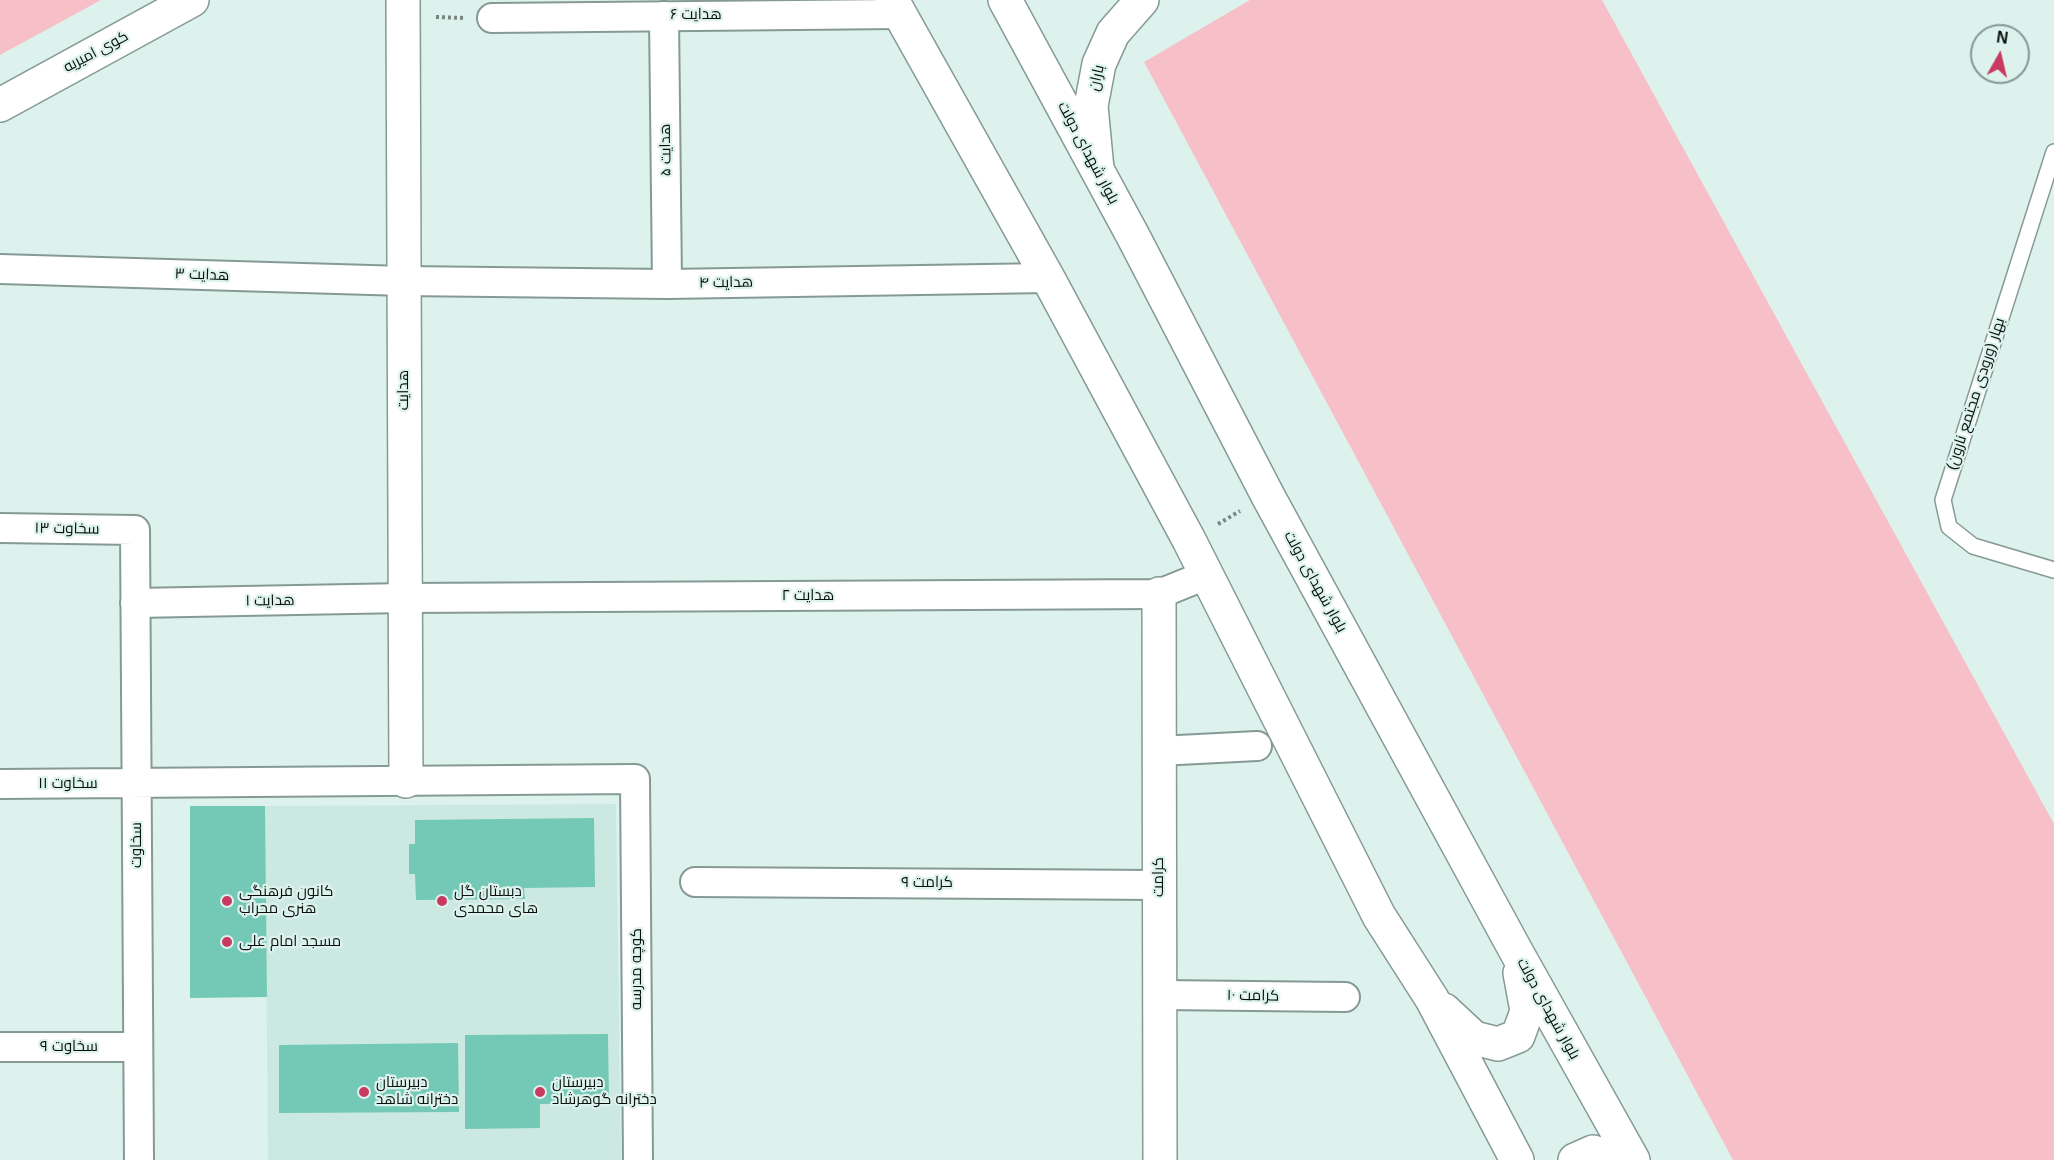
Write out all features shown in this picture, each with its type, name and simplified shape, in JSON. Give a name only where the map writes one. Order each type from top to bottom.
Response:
[{"type":"main road","name":"کوی امیریه","points":[[0,105],[192,0]]},
{"type":"main road","name":"بلوار شهدای دولت","points":[[1005,0],[1097,169],[1263,485],[1517,953],[1633,1160]]},
{"type":"main road","name":"باران","points":[[1097,169],[1090,106],[1099,64],[1113,33],[1142,0]]},
{"type":"main road","points":[[896,7],[1048,278],[1206,575],[1379,916],[1432,999],[1517,1160]]},
{"type":"main road","name":"هدایت","points":[[403,8],[406,781]]},
{"type":"main road","name":"کرامت","points":[[1159,594],[1160,1160]]},
{"type":"main road","points":[[1432,999],[1474,1038],[1498,1044],[1518,1036],[1527,1011],[1517,953]]},
{"type":"main road","points":[[1575,1160],[1593,1152],[1614,1160]]},
{"type":"street","name":"هدایت ۶","points":[[492,18],[664,16],[896,7]]},
{"type":"street","name":"هدایت ۵","points":[[664,16],[667,284]]},
{"type":"street","name":"هدایت ۳","points":[[0,269],[404,281]]},
{"type":"street","name":"هدایت ۴","points":[[404,281],[667,284],[1048,278]]},
{"type":"street","name":"سخاوت ۱۳","points":[[0,528],[135,530]]},
{"type":"street","name":"سخاوت","points":[[135,530],[139,1160]]},
{"type":"street","name":"هدایت ۲","points":[[405,598],[1159,594],[1206,575]]},
{"type":"street","name":"هدایت ۱","points":[[135,603],[405,598]]},
{"type":"street","points":[[1159,751],[1257,746]]},
{"type":"street","name":"سخاوت ۱۱","points":[[0,784],[635,778]]},
{"type":"street","name":"کوچه مدرسه","points":[[635,778],[638,1160]]},
{"type":"street","name":"کرامت ۹","points":[[695,882],[1159,885]]},
{"type":"street","name":"کرامت ۱۰","points":[[1160,995],[1346,997]]},
{"type":"street","name":"سخاوت ۹","points":[[0,1047],[138,1047]]},
{"type":"lane","name":"بهار (ورودی مجتمع نارون)","points":[[2054,152],[1942,500],[1949,527],[1973,546],[2054,570]]},
{"type":"path","points":[[403,8],[492,18]]},
{"type":"shaded area","points":[[0,0],[101,0],[0,55]]},
{"type":"shaded area","points":[[1250,0],[1602,0],[2054,824],[2054,1160],[1733,1160],[1144,62]]},
{"type":"shaded area","name":"دبستان گل های محمدی","points":[[616,804],[621,1160],[268,1160],[265,806]]},
{"type":"building","points":[[190,806],[265,806],[267,997],[190,998]]},
{"type":"building","points":[[594,818],[595,887],[524,888],[525,899],[416,900],[415,874],[409,874],[409,844],[415,844],[415,820]]},
{"type":"building","points":[[608,1034],[609,1103],[540,1104],[540,1128],[465,1129],[465,1035]]},
{"type":"building","points":[[458,1043],[459,1112],[279,1113],[279,1045]]},
{"type":"place","name":"کانون فرهنگی هنری محراب","points":[[227,901]]},
{"type":"place","name":"دبستان گل های محمدی","points":[[442,901]]},
{"type":"place","name":"مسجد امام علی","points":[[227,942]]},
{"type":"place","name":"دبیرستان دخترانه شاهد","points":[[364,1092]]},
{"type":"place","name":"دبیرستان دخترانه گوهرشاد","points":[[540,1092]]}]
